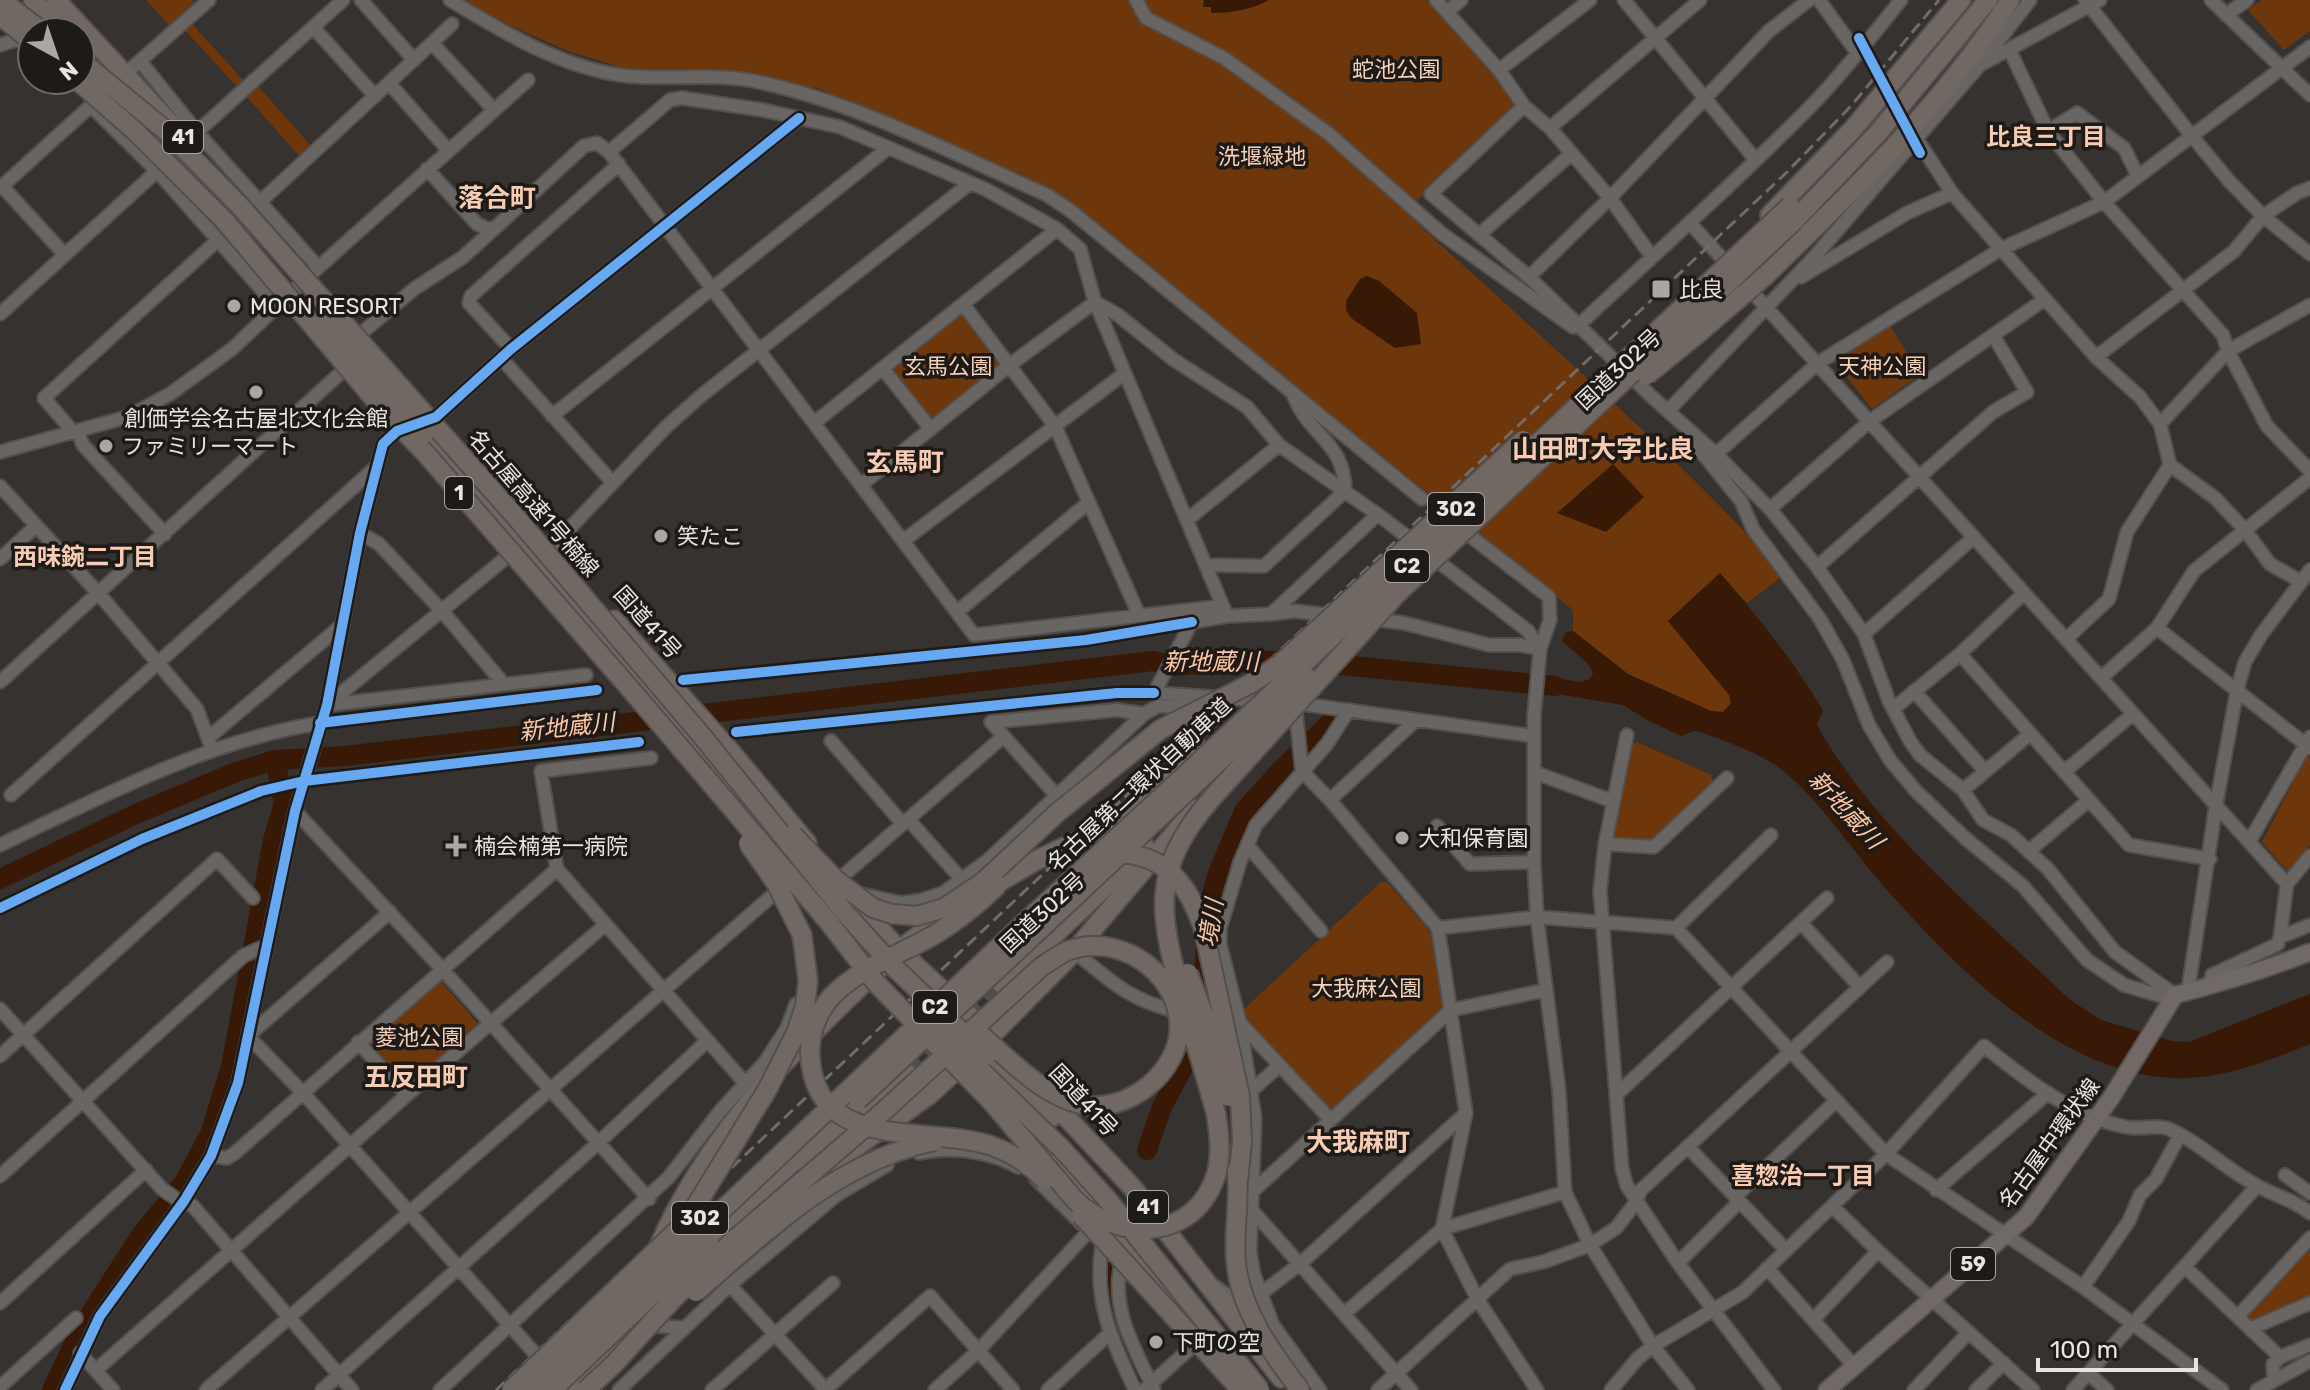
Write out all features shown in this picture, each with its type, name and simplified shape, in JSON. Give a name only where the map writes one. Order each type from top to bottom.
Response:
[{"type":"highway","points":[[1,0],[22,16]]},
{"type":"highway","points":[[33,0],[48,16]]},
{"type":"highway","name":"国道41号","points":[[56,0],[315,270],[363,332],[550,549],[673,684],[710,736],[841,886],[895,958],[991,1036],[1132,1187],[1291,1390]]},
{"type":"highway","name":"国道302号","points":[[977,960],[1739,244],[1822,163],[1886,92],[1961,0]]},
{"type":"highway","name":"名古屋第二環状自動車道","points":[[533,1390],[1001,945],[1790,206],[1910,75],[1970,0]]},
{"type":"highway","name":"名古屋第二環状自動車道","points":[[552,1390],[1794,221],[1878,133],[1988,0]]},
{"type":"highway","points":[[1762,273],[1883,147],[2002,0]]},
{"type":"highway","points":[[1762,273],[1845,198],[1936,98],[2010,0]]},
{"type":"highway","points":[[0,13],[16,27]]},
{"type":"highway","name":"名古屋高速1号楠線","points":[[96,73],[174,139],[240,206],[710,736],[811,875],[895,958]]},
{"type":"highway","name":"41","points":[[96,74],[166,167],[281,304],[346,368],[397,431],[631,694],[789,881],[874,974],[989,1075],[1004,1106],[1120,1233],[1252,1390]]},
{"type":"highway","points":[[106,81],[119,101],[157,136],[268,255],[424,434],[458,460],[472,464],[512,508],[519,511]]},
{"type":"highway","name":"1","points":[[95,96],[224,220],[380,406],[427,455],[824,918]]},
{"type":"highway","name":"国道302号","points":[[1002,984],[1647,375],[1762,273]]},
{"type":"highway","points":[[710,736],[836,880],[873,908],[892,914],[917,916],[944,908],[983,882],[1057,813],[1161,729],[1250,684],[1288,657],[1536,429],[1618,367]]},
{"type":"highway","points":[[427,455],[462,480],[739,801],[790,865],[824,918],[876,983],[990,1100],[1082,1207],[1100,1220],[1120,1228],[1147,1230],[1176,1222],[1192,1210],[1209,1189],[1218,1163],[1216,1113],[1165,932],[1163,900],[1177,848],[1190,825],[1211,799],[1394,597]]},
{"type":"highway","points":[[511,1390],[686,1222],[767,1090],[796,1033],[805,1006],[807,958],[796,920],[753,850],[642,712],[631,694]]},
{"type":"highway","points":[[650,1266],[674,1210],[716,1142],[746,1103],[874,974],[950,911],[1026,867],[1113,824],[1174,773]]},
{"type":"highway","points":[[1104,776],[991,891],[944,928],[859,974],[836,992],[822,1008],[810,1044],[815,1081],[838,1112],[857,1124],[874,1130],[989,1145],[1010,1153],[1033,1168],[1090,1224],[1241,1390]]},
{"type":"highway","points":[[673,1292],[813,1177],[929,1095],[969,1059],[1074,951],[1199,801]]},
{"type":"highway","points":[[1177,848],[1169,881],[1170,913],[1221,1065],[1245,1187]]},
{"type":"highway","points":[[729,1205],[785,1136],[1038,895],[1074,866],[1105,853],[1132,854],[1153,860],[1176,877],[1197,909],[1240,1096],[1245,1187],[1236,1246],[1239,1283],[1259,1329],[1300,1390]]},
{"type":"highway","points":[[824,918],[1062,1149],[1147,1246],[1260,1390]]},
{"type":"highway","points":[[614,1364],[674,1298],[735,1239],[885,1110],[952,1049],[963,1038],[974,1028],[985,1018],[996,1007],[1018,987],[1029,976],[1066,951],[1089,946],[1108,947],[1146,962],[1160,977],[1174,1003],[1179,1023],[1177,1039],[1170,1058],[1159,1074],[1129,1100],[1113,1106],[1079,1104],[1056,1094],[1022,1071],[975,1029],[964,1020],[895,958]]},
{"type":"highway","points":[[895,958],[889,965],[892,976],[969,1059]]},
{"type":"highway","points":[[895,958],[1109,1174],[1161,1233],[1283,1390]]},
{"type":"highway","name":"302","points":[[518,1390],[884,1048]]},
{"type":"highway","name":"302","points":[[569,1390],[907,1073]]},
{"type":"highway","points":[[586,1390],[790,1211],[824,1186],[895,1152],[949,1138]]},
{"type":"main road","points":[[0,13],[18,0]]},
{"type":"main road","points":[[2174,1000],[2310,952]]},
{"type":"main road","name":"名古屋中環状線","points":[[1829,1389],[2026,1217],[2111,1098],[2174,1000]]},
{"type":"street","points":[[209,0],[136,64],[260,202],[315,270]]},
{"type":"street","points":[[197,132],[343,0]]},
{"type":"street","points":[[361,0],[414,60]]},
{"type":"street","points":[[450,0],[563,61],[626,76],[691,76],[751,81],[820,99],[1047,195],[1071,211],[1422,499]]},
{"type":"street","points":[[1136,0],[1146,18],[1156,26],[1224,58],[1329,134],[1466,253],[1477,256],[1570,326],[1583,328]]},
{"type":"street","points":[[1436,0],[1499,70],[1524,106],[1550,128],[1610,198],[1652,257]]},
{"type":"street","points":[[1447,12],[1461,0]]},
{"type":"street","points":[[1499,70],[1590,0]]},
{"type":"street","points":[[1624,0],[1755,159]]},
{"type":"street","points":[[1550,128],[1700,0]]},
{"type":"street","points":[[1529,277],[1610,198],[1769,31],[1809,0]]},
{"type":"street","points":[[1819,0],[1858,54]]},
{"type":"street","points":[[1583,328],[1652,257],[1809,108],[1901,0]]},
{"type":"street","points":[[1664,407],[1790,284],[1979,66],[2030,0]]},
{"type":"street","points":[[2211,0],[2310,95]]},
{"type":"street","points":[[2226,15],[2247,0]]},
{"type":"street","points":[[1979,66],[2092,2],[2191,135],[2263,216],[2310,254]]},
{"type":"street","points":[[260,202],[452,24]]},
{"type":"street","points":[[313,27],[375,96]]},
{"type":"street","points":[[432,43],[494,110]]},
{"type":"street","points":[[1716,454],[1818,363],[2001,249],[2104,202],[2310,47]]},
{"type":"street","points":[[2010,51],[2048,131],[2104,202],[2223,335],[2228,351],[2267,426],[2310,471]]},
{"type":"street","points":[[0,452],[127,417],[170,394],[232,349],[315,270],[528,80]]},
{"type":"street","points":[[389,83],[448,150]]},
{"type":"street","points":[[65,255],[1,187],[102,95],[96,89]]},
{"type":"street","points":[[609,152],[670,100],[682,98],[735,105],[840,127],[987,190],[1057,229],[1080,249],[1095,302],[1225,611]]},
{"type":"street","points":[[91,106],[157,171],[218,240],[281,304]]},
{"type":"street","points":[[1524,106],[1431,194],[1529,277],[1770,509],[1817,567],[1864,634],[1893,709],[1920,755],[1963,790],[1983,820],[2011,835],[2048,869],[2115,952],[2174,1000]]},
{"type":"street","points":[[2048,131],[2077,113],[2124,148],[2138,176]]},
{"type":"street","points":[[65,1390],[100,1316],[211,1156],[238,1083],[262,948],[295,811],[327,705],[360,533],[383,444],[397,431],[436,417],[506,353],[799,118]]},
{"type":"street","points":[[1917,139],[1952,193],[2096,357],[2140,397],[2160,424],[2170,465],[2215,498],[2245,530],[2270,564],[2310,594]]},
{"type":"street","points":[[363,332],[414,289],[463,257],[584,146],[597,143],[619,164],[974,635],[1139,615],[1295,611],[1404,623],[1489,645],[1521,645],[1540,652]]},
{"type":"street","points":[[552,416],[887,149]]},
{"type":"street","points":[[1480,234],[1571,154]]},
{"type":"street","points":[[613,483],[552,416],[469,303],[471,296],[619,164]]},
{"type":"street","points":[[427,169],[477,224],[487,229],[495,228]]},
{"type":"street","points":[[0,314],[157,171]]},
{"type":"street","points":[[550,549],[667,426],[969,184]]},
{"type":"street","points":[[2096,357],[2234,251],[2263,216],[2310,188]]},
{"type":"street","points":[[1790,284],[1907,213],[1952,193]]},
{"type":"street","points":[[1690,223],[2287,884]]},
{"type":"street","points":[[814,423],[1057,229]]},
{"type":"street","points":[[165,534],[44,398],[218,240]]},
{"type":"street","points":[[1770,509],[1870,421],[2045,299]]},
{"type":"street","points":[[861,485],[1011,364],[1095,302]]},
{"type":"street","points":[[1095,302],[1118,315],[1174,360],[1247,407],[1279,445],[1345,491],[1528,631],[1540,652]]},
{"type":"street","points":[[963,304],[1055,426],[1139,615]]},
{"type":"street","points":[[2160,424],[2228,351],[2310,305]]},
{"type":"street","points":[[1817,567],[1993,412],[2027,392],[1993,335]]},
{"type":"street","points":[[0,682],[346,368]]},
{"type":"street","points":[[883,369],[931,429]]},
{"type":"street","points":[[903,541],[1125,373]]},
{"type":"street","points":[[1206,565],[1264,566],[1345,491],[1344,469],[1337,455],[1301,414],[1293,394]]},
{"type":"street","points":[[1664,407],[1741,501],[1753,529],[1820,619],[1843,660],[1869,725],[1890,760],[1915,790],[1965,838],[2023,886],[2087,960],[2124,985],[2174,1000]]},
{"type":"street","points":[[1187,520],[1279,445]]},
{"type":"street","points":[[2066,639],[2109,599],[2127,532],[2170,465]]},
{"type":"street","points":[[11,795],[376,467]]},
{"type":"street","points":[[2101,678],[2157,628],[2194,571],[2310,478]]},
{"type":"street","points":[[0,486],[99,594],[197,709],[210,744]]},
{"type":"street","points":[[957,612],[1089,502]]},
{"type":"street","points":[[1271,614],[1377,515]]},
{"type":"street","points":[[0,559],[36,526]]},
{"type":"street","points":[[1465,532],[1549,597],[1550,620],[1540,652],[1533,736],[1536,773],[1534,862],[1537,917],[1559,1090],[1565,1192],[1590,1245],[1653,1346],[1688,1390]]},
{"type":"street","points":[[360,533],[379,544],[442,611],[503,683]]},
{"type":"street","points":[[1864,634],[1974,537]]},
{"type":"street","points":[[327,705],[508,556]]},
{"type":"street","points":[[2174,1000],[2210,859],[2216,805],[2245,662],[2261,635],[2310,570]]},
{"type":"street","points":[[1893,709],[1960,654],[2024,593]]},
{"type":"street","points":[[1225,611],[1192,622],[1154,693],[1295,703],[1533,736]]},
{"type":"street","points":[[210,744],[343,624]]},
{"type":"street","points":[[2157,628],[2309,743],[2249,842]]},
{"type":"street","points":[[1960,654],[2129,845],[2210,859]]},
{"type":"street","points":[[327,705],[586,675]]},
{"type":"street","points":[[1914,691],[1985,771]]},
{"type":"street","points":[[1004,736],[905,821],[841,886],[902,903],[943,893],[1000,849],[1144,714],[1158,706],[1224,707],[1238,699]]},
{"type":"street","points":[[1295,703],[1302,771],[1438,928],[1466,1113],[1442,1229],[1478,1300],[1537,1390]]},
{"type":"street","points":[[1056,795],[991,722],[1117,710],[1144,714]]},
{"type":"street","points":[[1320,1390],[1273,1325],[1260,1295],[1250,1252],[1251,1209],[1245,1187],[1255,1118],[1238,1016],[1220,944],[1220,929],[1256,825],[1327,744],[1349,710]]},
{"type":"street","points":[[2064,772],[2133,714]]},
{"type":"street","points":[[1330,800],[1416,720]]},
{"type":"street","points":[[0,845],[210,744],[320,723]]},
{"type":"street","points":[[1963,790],[2030,734]]},
{"type":"street","points":[[1627,735],[1612,801],[1600,891],[1622,1169],[1627,1186],[1678,1263],[1774,1390]]},
{"type":"street","points":[[831,741],[962,880]]},
{"type":"street","points":[[651,758],[541,771],[557,869],[745,1083]]},
{"type":"street","points":[[1536,773],[1612,801]]},
{"type":"street","points":[[1605,844],[1654,847],[1727,778]]},
{"type":"street","points":[[2029,851],[2089,800]]},
{"type":"street","points":[[295,811],[491,1022],[649,1199]]},
{"type":"street","points":[[1437,826],[1470,864],[1534,862]]},
{"type":"street","points":[[1676,928],[1771,835]]},
{"type":"street","points":[[1247,845],[1321,931]]},
{"type":"street","points":[[1000,849],[1026,867]]},
{"type":"street","points":[[2210,987],[2212,975],[2278,944],[2287,884],[2310,856]]},
{"type":"street","points":[[0,1056],[217,859],[253,898]]},
{"type":"street","points":[[211,1156],[227,1158],[235,1153],[557,869]]},
{"type":"street","points":[[950,911],[962,880]]},
{"type":"street","points":[[206,1390],[789,881]]},
{"type":"street","points":[[440,1390],[649,1199],[765,1062],[795,1010],[800,959],[793,917],[803,896]]},
{"type":"street","points":[[1616,1095],[1827,898]]},
{"type":"street","points":[[248,1036],[390,912]]},
{"type":"street","points":[[1438,928],[1537,917],[1676,928],[1886,1154],[2083,1287],[2222,1390]]},
{"type":"street","points":[[1801,923],[1860,987]]},
{"type":"street","points":[[96,1370],[605,925]]},
{"type":"street","points":[[2280,937],[2310,925]]},
{"type":"street","points":[[0,1176],[243,956],[262,948]]},
{"type":"street","points":[[1074,951],[1108,980],[1145,1003],[1197,1014],[1238,1016],[1330,1119]]},
{"type":"street","points":[[1378,1390],[1510,1269],[1543,1262],[1590,1245],[1616,1228],[1637,1201],[1640,1191],[1887,962]]},
{"type":"street","points":[[1245,1187],[1330,1119],[1451,1010],[1546,990]]},
{"type":"street","points":[[0,1009],[167,1192],[192,1205],[352,1390]]},
{"type":"street","points":[[248,1036],[303,1093],[569,1390]]},
{"type":"street","points":[[322,1390],[707,1041]]},
{"type":"street","points":[[358,1042],[407,1095]]},
{"type":"street","points":[[1611,1390],[1638,1358],[1653,1346],[1743,1292],[1886,1154],[1984,1046],[2048,1093],[2096,1118],[2127,1127],[2165,1128],[2257,1186],[2297,1202],[2310,1213]]},
{"type":"street","points":[[1252,1090],[1280,1065]]},
{"type":"street","points":[[1936,1190],[2048,1093]]},
{"type":"street","points":[[893,1162],[896,1134],[929,1095]]},
{"type":"street","points":[[1678,1263],[1836,1101]]},
{"type":"street","points":[[1204,1280],[1240,1302],[1254,1299],[1301,1263],[1466,1113]]},
{"type":"street","points":[[2083,1287],[2129,1221],[2140,1195],[2156,1179],[2180,1135]]},
{"type":"street","points":[[1688,1147],[1785,1249]]},
{"type":"street","points":[[619,1390],[730,1285],[838,1194],[893,1162],[931,1151],[949,1150],[990,1156],[1011,1163],[1044,1185],[1139,1282],[1233,1390]]},
{"type":"street","points":[[0,1303],[146,1170]]},
{"type":"street","points":[[2285,1175],[2310,1193]]},
{"type":"street","points":[[2073,1390],[2257,1186]]},
{"type":"street","points":[[1344,1314],[1442,1229],[1565,1192]]},
{"type":"street","points":[[1832,1206],[2033,1390]]},
{"type":"street","points":[[1251,1209],[1411,1390]]},
{"type":"street","points":[[935,1390],[978,1351],[1089,1231]]},
{"type":"street","points":[[2239,1315],[2310,1238]]},
{"type":"street","points":[[1102,1245],[1099,1289],[1109,1334],[1135,1390]]},
{"type":"street","points":[[1813,1320],[1878,1251]]},
{"type":"street","points":[[1121,1265],[1117,1292],[1122,1317],[1149,1388],[1194,1345]]},
{"type":"street","points":[[2185,1267],[2280,1357]]},
{"type":"street","points":[[1767,1268],[1854,1366]]},
{"type":"street","points":[[712,1390],[833,1283]]},
{"type":"street","points":[[730,1285],[826,1390],[930,1296],[1013,1390]]},
{"type":"street","points":[[2252,1328],[2310,1303]]},
{"type":"street","points":[[0,1387],[76,1318]]},
{"type":"street","points":[[639,1325],[685,1328]]},
{"type":"street","points":[[1914,1390],[1969,1332]]},
{"type":"street","points":[[1048,1390],[1109,1334]]},
{"type":"street","points":[[2274,1379],[2273,1364],[2280,1357],[2310,1345]]},
{"type":"street","points":[[80,1353],[113,1390]]},
{"type":"street","points":[[1205,1358],[1232,1366]]},
{"type":"street","points":[[1976,1390],[2004,1363]]},
{"type":"street","points":[[2257,1390],[2307,1365]]},
{"type":"street","points":[[2088,1373],[2107,1390]]},
{"type":"green space","points":[[146,0],[192,0],[194,2],[169,25]]},
{"type":"green space","name":"洗堰緑地","points":[[464,0],[1426,0],[1518,103],[1411,206],[1419,225],[1652,439],[1784,575],[1747,603],[1720,573],[1668,621],[1730,695],[1729,707],[1723,712],[1711,711],[1628,674],[1573,631],[1573,610],[1075,208],[1023,175],[817,88],[623,68],[568,51],[498,20]]},
{"type":"green space","points":[[2261,0],[2310,0],[2310,31],[2284,50],[2248,10]]},
{"type":"green space","points":[[191,23],[245,82],[238,88],[184,29]]},
{"type":"green space","points":[[258,86],[311,146],[299,156],[246,96]]},
{"type":"green space","name":"玄馬公園","points":[[960,315],[965,315],[1002,361],[1001,367],[931,421],[891,374],[891,369]]},
{"type":"green space","name":"天神公園","points":[[1890,326],[1921,374],[1872,409],[1834,361]]},
{"type":"green space","points":[[1637,742],[1711,775],[1714,784],[1654,841],[1615,840],[1612,836],[1629,748]]},
{"type":"green space","points":[[2307,756],[2310,758],[2310,845],[2288,872],[2262,842]]},
{"type":"green space","name":"大我麻公園","points":[[1381,882],[1387,882],[1432,934],[1443,1009],[1333,1110],[1328,1110],[1248,1024],[1244,1009]]},
{"type":"green space","name":"菱池公園","points":[[438,978],[479,1025],[406,1090],[364,1044]]},
{"type":"green space","points":[[2310,1244],[2310,1299],[2254,1322],[2249,1319],[2248,1313]]},
{"type":"water","points":[[1204,0],[1269,0],[1241,10],[1211,13],[1211,7],[1203,7]]},
{"type":"water","points":[[1367,276],[1379,281],[1417,313],[1421,344],[1395,348],[1351,318],[1346,310],[1346,301],[1360,279]]},
{"type":"water","points":[[1613,464],[1644,497],[1606,532],[1557,513]]},
{"type":"water","points":[[1720,573],[1775,640],[1812,693],[1823,711],[1817,725],[1841,764],[1869,800],[1932,870],[2069,999],[2101,1020],[2172,1041],[2189,1042],[2310,994],[2310,1044],[2235,1071],[2204,1077],[2142,1074],[2098,1061],[2054,1039],[1974,979],[1905,910],[1817,804],[1769,761],[1701,732],[1681,736],[1623,705],[1540,691],[1540,676],[1581,682],[1590,679],[1593,673],[1588,664],[1562,641],[1566,632],[1573,631],[1628,674],[1711,711],[1723,712],[1731,703],[1729,695],[1668,621]]},
{"type":"waterway","name":"新地蔵川","points":[[0,879],[136,814],[236,772],[275,760],[345,756],[1153,661],[1172,666],[1233,661],[1300,661],[1555,686]]},
{"type":"waterway","name":"境川","points":[[1147,1150],[1162,1107],[1201,1034],[1208,908],[1218,873],[1244,811],[1329,724]]},
{"type":"waterway","points":[[52,1390],[82,1327],[141,1235],[185,1181],[210,1134],[231,1067],[273,840],[284,803],[275,760]]},
{"type":"waterway","name":"境川","points":[[1106,1270],[1108,1298],[1145,1390]]},
{"type":"tunnel","points":[[907,1073],[1002,984]]},
{"type":"railway","points":[[496,1390],[1787,172],[1851,106],[1939,0]]},
{"type":"cycle path","points":[[1859,38],[1920,153]]},
{"type":"cycle path","points":[[65,1390],[100,1316],[184,1201],[211,1156],[238,1083],[295,811],[327,705],[360,533],[383,444],[397,431],[436,417],[511,349],[799,118]]},
{"type":"cycle path","points":[[683,680],[1086,640],[1192,622]]},
{"type":"cycle path","points":[[320,723],[597,690]]},
{"type":"cycle path","points":[[736,732],[1117,693],[1154,693]]},
{"type":"cycle path","points":[[0,908],[142,839],[261,791],[304,781],[639,742]]},
{"type":"place","name":"比良","points":[[1661,289]]},
{"type":"place","name":"MOON RESORT","points":[[234,306]]},
{"type":"place","name":"創価学会名古屋北文化会館","points":[[256,392]]},
{"type":"place","name":"ファミリーマート","points":[[106,446]]},
{"type":"place","name":"笑たこ","points":[[661,536]]},
{"type":"place","name":"大和保育園","points":[[1402,838]]},
{"type":"place","name":"楠会楠第一病院","points":[[456,846]]},
{"type":"place","name":"下町の空","points":[[1156,1342]]},
{"type":"district","name":"比良三丁目","points":[[2046,137]]},
{"type":"district","name":"落合町","points":[[497,198]]},
{"type":"district","name":"山田町大字比良","points":[[1603,449]]},
{"type":"district","name":"玄馬町","points":[[905,462]]},
{"type":"district","name":"西味鋺二丁目","points":[[85,557]]},
{"type":"district","name":"五反田町","points":[[416,1077]]},
{"type":"district","name":"大我麻町","points":[[1358,1142]]},
{"type":"district","name":"喜惣治一丁目","points":[[1803,1176]]},
{"type":"park label","name":"蛇池公園","points":[[1396,69]]}]
